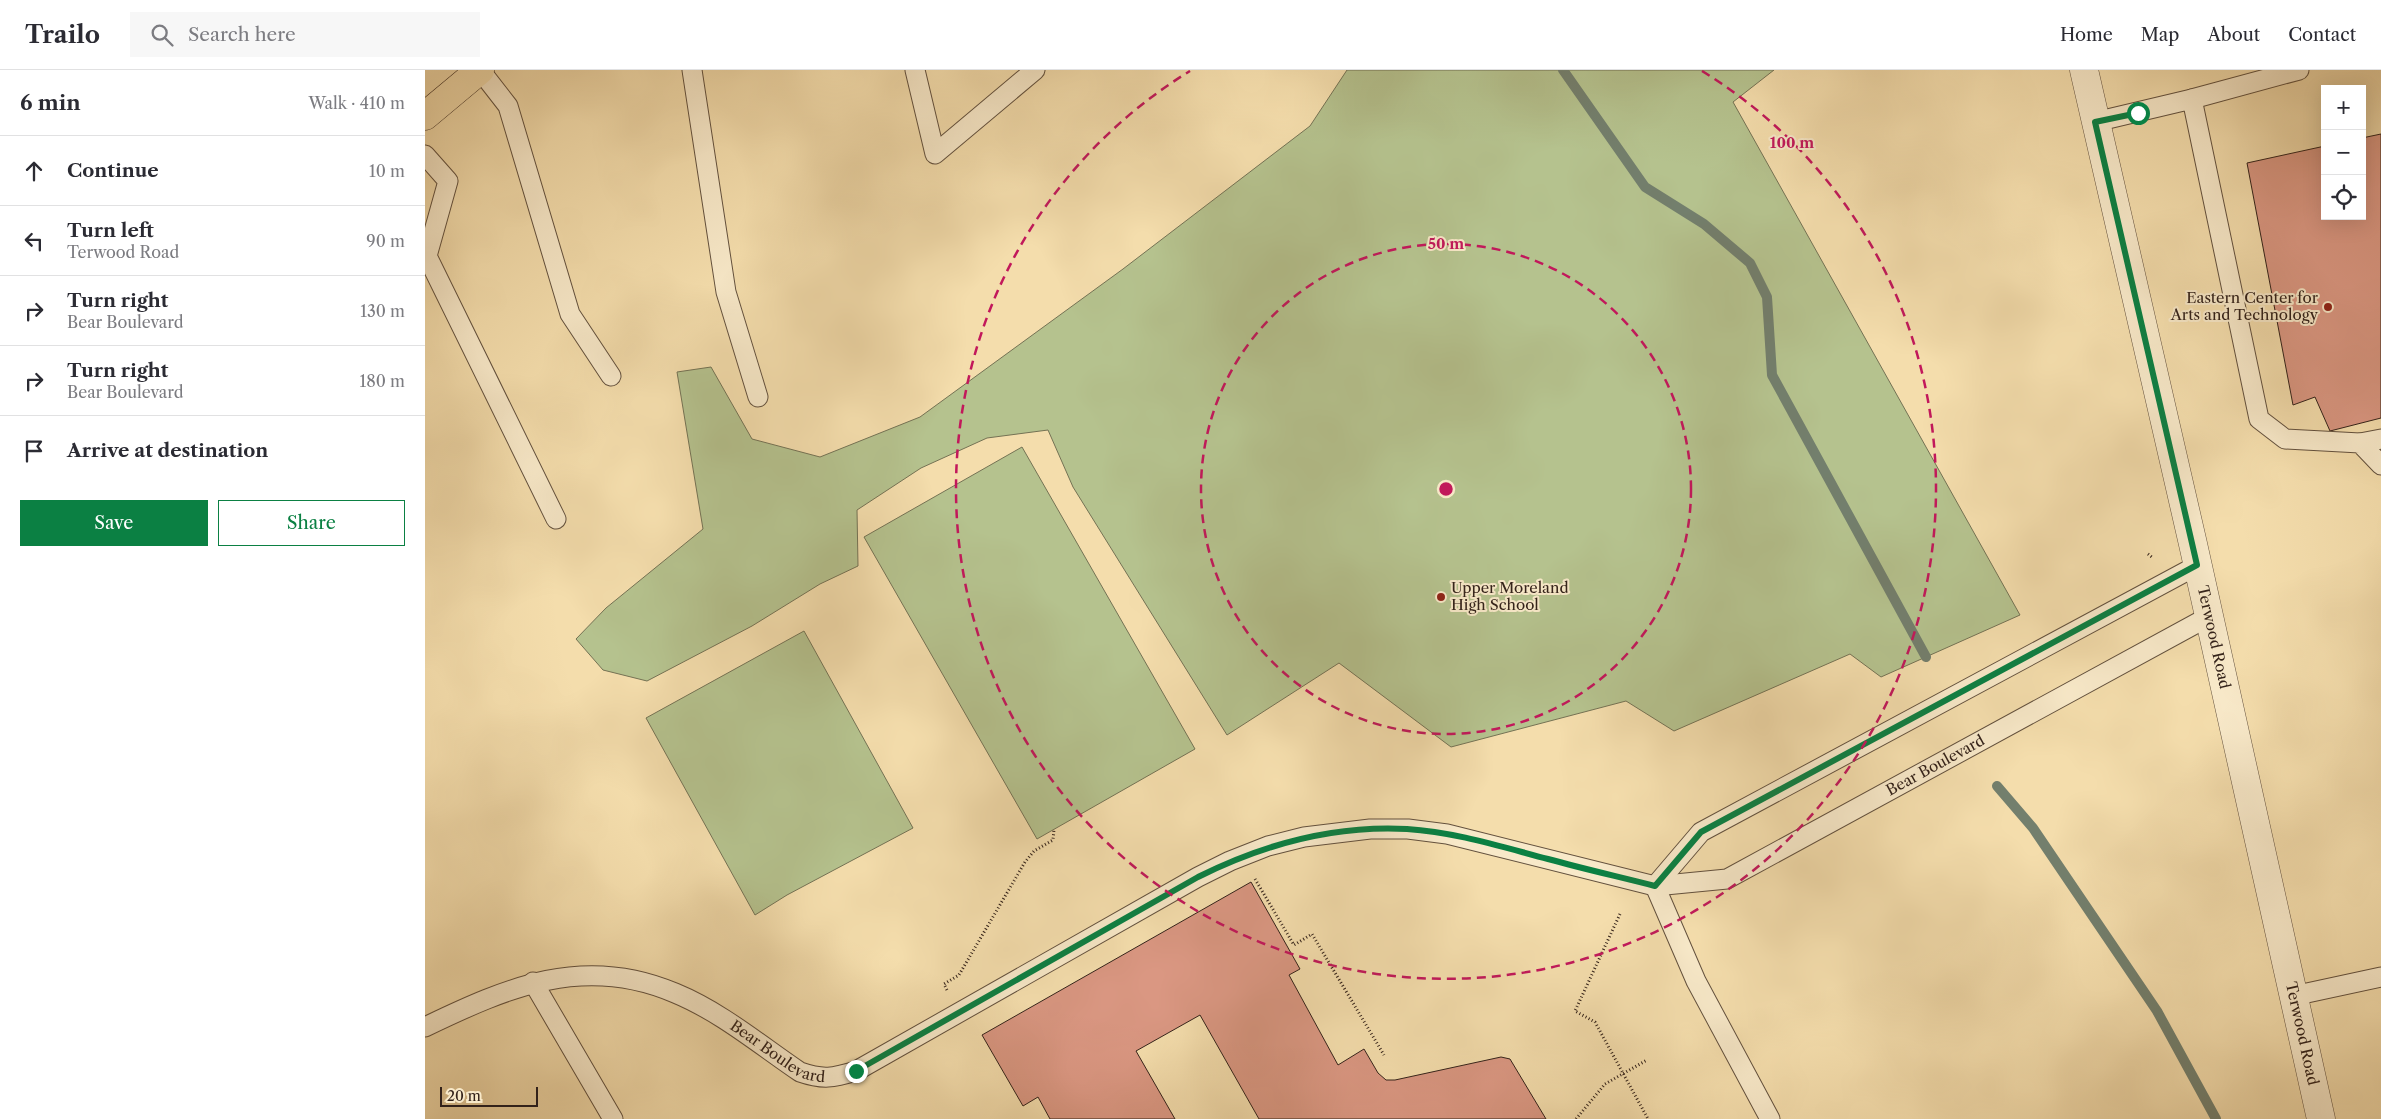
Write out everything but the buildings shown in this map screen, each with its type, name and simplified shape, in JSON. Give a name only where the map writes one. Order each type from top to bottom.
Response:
[{"type":"highway","points":[[425,116],[480,70]]},
{"type":"street","name":"Terwood Road","points":[[2084,70],[2321,1119]]},
{"type":"lane","points":[[480,70],[508,106],[570,314],[611,376]]},
{"type":"lane","points":[[692,70],[726,292],[758,397]]},
{"type":"lane","points":[[915,70],[935,154],[1035,70]]},
{"type":"lane","points":[[2095,122],[2192,99],[2299,70]]},
{"type":"lane","points":[[2192,99],[2259,419],[2285,439],[2360,444],[2381,439]]},
{"type":"lane","points":[[425,155],[448,181],[427,256],[556,519]]},
{"type":"lane","points":[[2360,444],[2381,465]]},
{"type":"lane","points":[[1770,1119],[1696,981],[1655,886],[1701,832],[2197,565]]},
{"type":"lane","name":"Bear Boulevard","points":[[425,1027],[476,1002],[533,982],[571,977],[609,976],[645,982],[675,993],[713,1013],[800,1072],[817,1078],[834,1078],[856,1071],[1229,861],[1260,849],[1304,837],[1370,829],[1408,829],[1447,834],[1655,886],[1727,878],[2208,617]]},
{"type":"lane","points":[[2293,996],[2381,977]]},
{"type":"lane","points":[[533,982],[613,1119]]},
{"type":"path","points":[[2148,554],[2153,558]]},
{"type":"path","points":[[948,991],[944,984],[959,975],[1025,862],[1034,851],[1053,840],[1054,829]]},
{"type":"path","points":[[1254,878],[1294,945],[1313,934],[1384,1054]]},
{"type":"path","points":[[1620,914],[1575,1011],[1595,1022],[1648,1119]]},
{"type":"path","points":[[1576,1119],[1605,1084],[1647,1060]]},
{"type":"green space","points":[[1347,70],[1774,70],[1733,102],[2020,615],[1881,677],[1850,654],[1674,731],[1626,701],[1451,747],[1339,663],[1227,735],[1073,487],[1048,430],[987,438],[921,468],[857,510],[858,566],[820,584],[752,626],[647,681],[603,670],[576,639],[606,608],[703,529],[677,372],[711,367],[752,439],[820,457],[920,417],[1123,269],[1310,126]]},
{"type":"green space","points":[[1022,447],[1195,749],[1037,839],[864,537]]},
{"type":"green space","points":[[804,631],[913,828],[787,895],[755,915],[646,718]]},
{"type":"waterway","points":[[1563,70],[1645,187],[1704,224],[1750,263],[1767,297],[1772,375],[1926,657]]},
{"type":"waterway","points":[[1997,786],[2033,828],[2157,1011],[2216,1119]]},
{"type":"place","name":"Eastern Center for Arts and Technology","points":[[2328,307]]},
{"type":"place","name":"Upper Moreland High School","points":[[1441,597]]},
{"type":"route","points":[[856,1071],[963,1008],[1198,877],[1229,861],[1268,846],[1304,837],[1370,829],[1408,829],[1447,834],[1655,886],[1701,832],[2197,565],[2095,122],[2138,113]]}]
